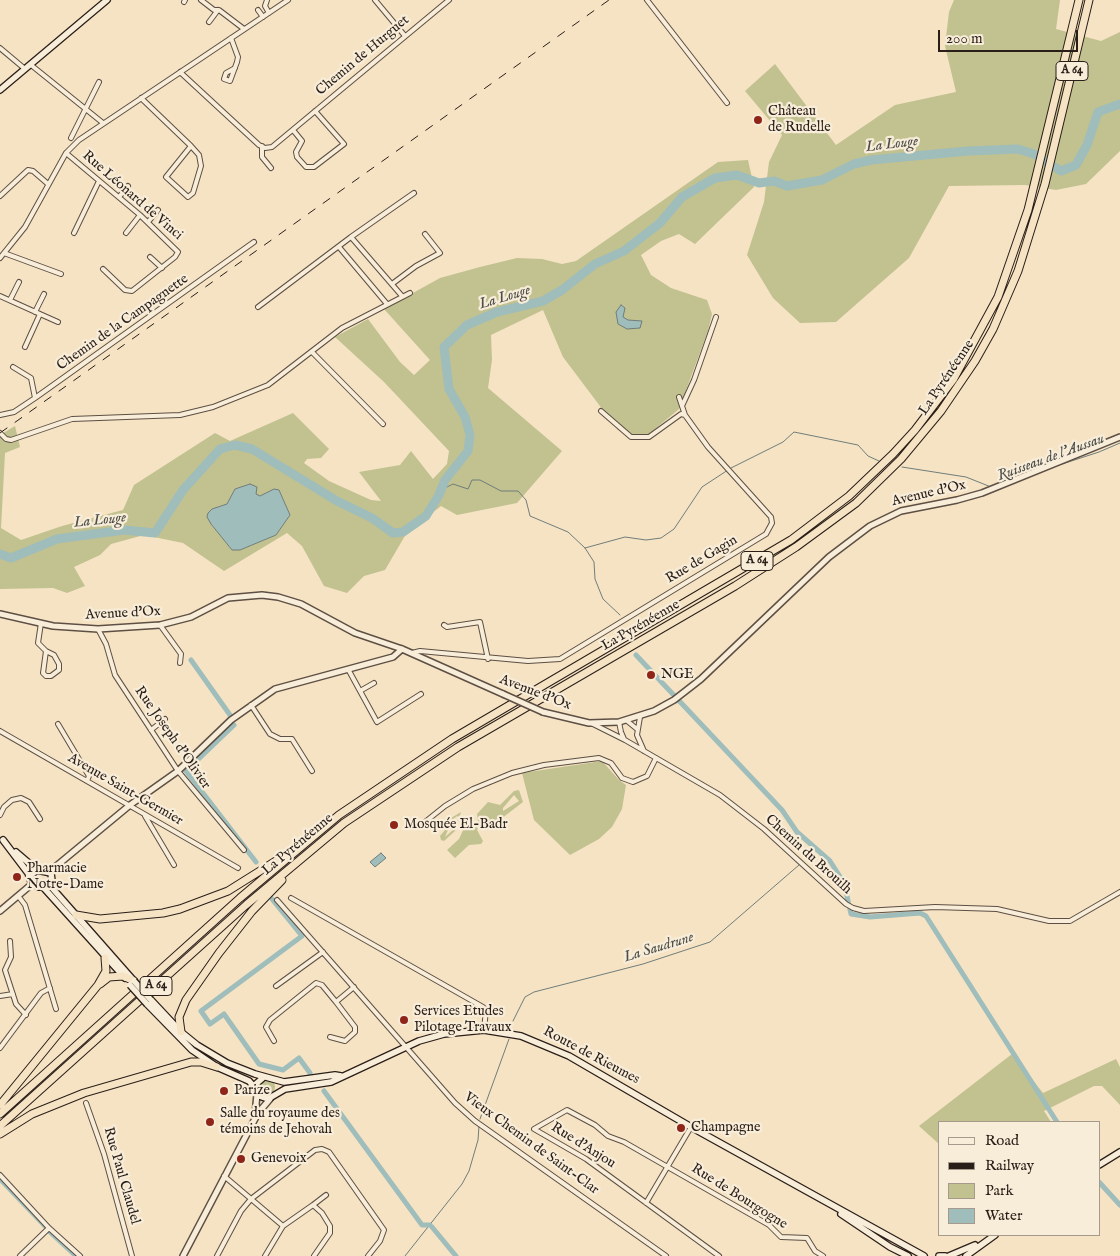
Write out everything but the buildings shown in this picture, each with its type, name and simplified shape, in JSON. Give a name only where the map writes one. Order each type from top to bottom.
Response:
[{"type":"highway","name":"La Pyrénéenne","points":[[0,1114],[289,855],[354,804],[424,757],[784,544],[820,520],[872,476],[915,430],[935,405],[972,348],[998,297],[1010,267],[1037,177],[1079,0]]},
{"type":"highway","name":"La Pyrénéenne","points":[[0,1126],[313,847],[374,801],[422,769],[796,547],[825,528],[873,487],[923,435],[975,361],[993,329],[1018,271],[1045,184],[1089,0]]},
{"type":"highway","points":[[181,1032],[179,1022],[183,1007],[219,953],[269,892],[313,852],[313,847]]},
{"type":"highway","points":[[76,915],[100,920],[163,913],[180,909],[228,891],[276,860],[289,855]]},
{"type":"highway","points":[[98,986],[106,971],[105,958]]},
{"type":"highway","points":[[0,1104],[98,986],[109,977],[122,976],[132,983]]},
{"type":"highway","points":[[0,1134],[32,1114],[92,1090],[191,1062],[200,1062],[218,1067]]},
{"type":"main road","points":[[0,90],[107,0]]},
{"type":"main road","points":[[2,839],[37,870],[49,872],[52,876],[52,889],[180,1039],[218,1067],[249,1081],[264,1099],[270,1098],[276,1093],[278,1088],[274,1080],[227,1063],[197,1045],[149,1002]]},
{"type":"main road","points":[[2,839],[30,876],[32,884],[43,887],[122,976]]},
{"type":"main road","points":[[30,876],[37,870]]},
{"type":"main road","points":[[43,887],[51,883]]},
{"type":"main road","name":"Route de Rieumes","points":[[276,1093],[285,1089],[331,1082],[405,1048],[444,1034],[484,1030],[526,1037],[555,1048],[691,1127],[924,1256]]},
{"type":"main road","name":"Route de Rieumes","points":[[274,1080],[284,1082],[336,1075],[341,1076]]},
{"type":"main road","points":[[256,1091],[257,1083],[264,1077]]},
{"type":"main road","points":[[1100,1164],[1120,1152]]},
{"type":"main road","name":"Route de Rieumes","points":[[813,1194],[890,1247],[908,1256]]},
{"type":"main road","points":[[966,1256],[993,1236]]},
{"type":"main road","points":[[949,1256],[982,1243]]},
{"type":"main road","points":[[940,1256],[945,1256]]},
{"type":"street","points":[[201,0],[214,10],[219,10],[244,29]]},
{"type":"street","points":[[267,0],[265,6],[269,13]]},
{"type":"street","points":[[0,258],[25,227],[66,153],[79,140],[288,0]]},
{"type":"street","points":[[375,0],[405,36]]},
{"type":"street","name":"Chemin de Hurguet","points":[[263,147],[272,147],[449,0]]},
{"type":"street","points":[[648,0],[728,103]]},
{"type":"street","points":[[209,22],[219,10]]},
{"type":"street","points":[[258,10],[263,17]]},
{"type":"street","points":[[231,38],[238,57],[235,68]]},
{"type":"street","points":[[0,48],[103,123]]},
{"type":"street","points":[[180,72],[263,147],[262,157],[271,168]]},
{"type":"street","points":[[71,138],[84,108],[99,82]]},
{"type":"street","points":[[141,98],[191,146],[199,155],[201,166],[193,194],[188,196],[166,177],[191,146]]},
{"type":"street","points":[[293,130],[302,141],[296,152],[297,157],[306,167],[314,166],[344,144],[316,110]]},
{"type":"street","name":"Rue Léonard de Vinci","points":[[66,153],[140,215],[176,249],[178,255],[162,268]]},
{"type":"street","points":[[0,196],[28,170],[48,184]]},
{"type":"street","points":[[74,232],[99,181]]},
{"type":"street","points":[[119,197],[128,186]]},
{"type":"street","points":[[258,307],[351,237],[414,193]]},
{"type":"street","points":[[148,222],[158,210]]},
{"type":"street","points":[[126,233],[140,215]]},
{"type":"street","points":[[392,284],[416,266],[440,253],[425,234]]},
{"type":"street","points":[[351,237],[402,296]]},
{"type":"street","name":"Chemin de la Campagnette","points":[[0,415],[14,412],[35,398],[254,242]]},
{"type":"street","points":[[339,247],[388,304]]},
{"type":"street","points":[[4,253],[61,274]]},
{"type":"street","points":[[103,269],[124,290],[132,291],[162,268],[150,257]]},
{"type":"street","points":[[10,300],[18,282]]},
{"type":"street","points":[[0,433],[9,440],[72,419],[180,415],[213,406],[268,385],[342,328],[410,293]]},
{"type":"street","points":[[35,312],[44,294]]},
{"type":"street","points":[[0,296],[58,322]]},
{"type":"street","points":[[25,346],[40,314]]},
{"type":"street","points":[[682,406],[694,380],[716,317]]},
{"type":"street","points":[[312,352],[383,424]]},
{"type":"street","points":[[13,367],[29,376],[35,398]]},
{"type":"street","name":"Rue de Gagin","points":[[412,654],[420,651],[488,659],[528,661],[565,657],[764,536],[772,523],[771,517],[708,447],[685,415],[679,397]]},
{"type":"street","points":[[601,411],[631,437],[649,438],[681,414],[685,415]]},
{"type":"street","name":"Avenue d'Ox","points":[[0,614],[41,623],[98,629],[160,625],[191,616],[228,598],[262,595],[278,596],[301,604],[355,632],[402,649],[543,712],[589,722],[619,722],[640,717],[680,697],[853,537],[889,515],[957,500],[988,490],[1120,437]]},
{"type":"street","points":[[444,625],[447,627],[480,622],[488,659]]},
{"type":"street","points":[[41,623],[38,643],[46,651],[54,655],[59,664],[59,670],[51,676],[46,676],[42,673],[46,651]]},
{"type":"street","points":[[160,625],[181,654],[180,663]]},
{"type":"street","name":"Rue Joseph d'Olivier","points":[[98,629],[106,644],[115,675],[151,730],[178,770],[244,850]]},
{"type":"street","points":[[49,872],[130,805],[178,770],[231,720],[275,688],[393,657],[402,649]]},
{"type":"street","points":[[348,669],[377,722],[421,694]]},
{"type":"street","points":[[360,691],[374,683]]},
{"type":"street","points":[[251,705],[270,734],[280,739],[292,739],[312,771]]},
{"type":"street","points":[[640,717],[637,729],[644,751]]},
{"type":"street","points":[[151,730],[165,720]]},
{"type":"street","points":[[626,720],[637,729]]},
{"type":"street","name":"Chemin du Brouilh","points":[[589,722],[625,740],[720,795],[764,829],[846,904],[853,908],[872,911],[935,907],[997,910],[1049,921],[1070,921],[1120,892]]},
{"type":"street","points":[[619,722],[625,740]]},
{"type":"street","points":[[58,724],[89,776],[87,781]]},
{"type":"street","name":"Avenue Saint-Germier","points":[[0,731],[238,868]]},
{"type":"street","points":[[420,826],[445,806],[473,789],[512,773],[544,765],[599,758],[611,763],[622,778],[633,782],[647,776],[656,758]]},
{"type":"street","points":[[0,814],[4,807],[12,800],[21,798],[28,802],[40,819]]},
{"type":"street","points":[[144,814],[174,865]]},
{"type":"street","points":[[0,911],[19,897],[32,884]]},
{"type":"street","points":[[19,897],[25,905],[56,1009]]},
{"type":"street","points":[[291,898],[483,1006],[486,1010],[484,1030]]},
{"type":"street","name":"Vieux Chemin de Saint-Clar","points":[[277,900],[455,1103],[475,1121],[666,1256]]},
{"type":"street","points":[[10,941],[11,957],[5,970],[16,1004],[26,1015]]},
{"type":"street","points":[[276,986],[323,952]]},
{"type":"street","points":[[274,1041],[266,1028],[270,1020],[316,983],[322,985],[355,1027],[355,1032],[345,1040],[330,1037]]},
{"type":"street","points":[[336,1002],[354,987]]},
{"type":"street","points":[[0,1048],[41,993],[50,988]]},
{"type":"street","points":[[0,996],[13,994]]},
{"type":"street","points":[[254,1123],[256,1091]]},
{"type":"street","points":[[183,1256],[224,1176],[270,1098]]},
{"type":"street","name":"Rue Paul Claudel","points":[[86,1103],[104,1154],[132,1256]]},
{"type":"street","name":"Rue d'Anjou","points":[[646,1203],[586,1159],[534,1128],[567,1110],[595,1125],[608,1136],[624,1142],[667,1166]]},
{"type":"street","points":[[691,1127],[646,1203],[719,1256]]},
{"type":"street","points":[[217,1256],[241,1211],[252,1199],[315,1150],[322,1149],[329,1152],[384,1230],[380,1241],[368,1256]]},
{"type":"street","name":"Rue de Bourgogne","points":[[667,1166],[769,1225],[781,1237],[807,1238],[815,1251],[824,1256]]},
{"type":"street","points":[[0,1175],[49,1228],[80,1256]]},
{"type":"street","points":[[224,1176],[283,1226]]},
{"type":"street","points":[[265,1256],[283,1226],[326,1195]]},
{"type":"street","points":[[313,1205],[322,1213],[330,1226],[330,1233],[314,1256]]},
{"type":"street","points":[[20,1256],[49,1228]]},
{"type":"green space","points":[[954,0],[1060,0],[1056,29],[1101,41],[1120,32],[1120,151],[1086,184],[1056,190],[1025,185],[949,186],[909,258],[836,322],[800,323],[773,298],[747,255],[764,202],[769,162],[782,135],[745,91],[775,64],[836,145],[895,105],[956,92],[945,46],[949,12]]},
{"type":"green space","points":[[748,160],[754,187],[695,244],[679,234],[661,241],[641,255],[651,275],[671,288],[707,300],[712,314],[708,331],[679,409],[643,439],[618,430],[563,357],[543,310],[491,335],[492,360],[488,388],[562,451],[517,503],[457,515],[441,506],[406,534],[385,570],[364,576],[347,593],[324,586],[302,546],[287,533],[224,571],[183,543],[144,535],[111,544],[100,555],[74,567],[85,586],[67,593],[53,588],[0,589],[0,435],[15,426],[20,447],[5,453],[1,528],[21,540],[62,526],[123,510],[134,485],[215,433],[230,441],[293,413],[329,449],[321,458],[307,459],[304,463],[329,481],[371,500],[381,501],[359,472],[400,465],[411,451],[433,479],[447,464],[449,451],[384,382],[335,337],[368,319],[400,362],[414,375],[430,360],[384,309],[440,278],[480,267],[517,258],[542,259],[562,264],[576,261],[718,162]],"holes":[[[250,484],[256,495],[261,496],[279,490],[290,515],[276,535],[240,550],[232,550],[211,524],[212,509],[227,504],[235,489]]]},
{"type":"green space","points":[[602,761],[626,785],[622,809],[612,827],[599,839],[570,855],[534,820],[522,773]]},
{"type":"green space","points":[[519,790],[523,802],[489,828],[485,829],[478,821],[477,814],[488,802],[500,805],[514,791]],"holes":[[[514,795],[519,801],[503,811],[503,808]]]},
{"type":"green space","points":[[461,812],[455,831],[444,841],[441,840],[440,836],[450,824],[451,818]],"holes":[[[457,816],[459,818],[453,830],[445,837],[452,820]]]},
{"type":"green space","points":[[470,822],[478,828],[477,830],[483,841],[481,844],[469,845],[455,858],[447,850],[459,839],[466,824]]},
{"type":"green space","points":[[1012,1054],[1043,1093],[1116,1059],[1120,1067],[1120,1105],[1102,1086],[1094,1086],[1044,1111],[1050,1121],[938,1121],[938,1143],[919,1126]]},
{"type":"green space","points":[[267,1079],[275,1087],[267,1095],[259,1087]]},
{"type":"water","points":[[621,305],[625,308],[623,317],[628,320],[642,321],[640,328],[627,329],[618,324],[616,312]]},
{"type":"water","points":[[250,484],[257,487],[256,494],[260,496],[274,489],[279,490],[290,515],[276,535],[240,550],[232,550],[211,524],[207,517],[208,513],[212,509],[227,504],[235,489]]},
{"type":"water","points":[[381,853],[386,858],[375,867],[370,862]]},
{"type":"waterway","name":"La Louge","points":[[0,554],[11,558],[57,539],[124,530],[155,533],[183,490],[220,449],[235,445],[252,449],[337,501],[372,518],[393,533],[403,532],[426,516],[439,495],[445,480],[468,451],[470,435],[465,417],[449,389],[444,347],[467,325],[497,312],[543,301],[562,290],[595,264],[624,251],[660,223],[682,197],[715,178],[737,175],[759,183],[774,181],[787,186],[822,180],[854,164],[871,160],[968,151],[1018,149],[1034,154],[1061,171],[1076,165],[1087,145],[1098,112],[1120,104]]},
{"type":"waterway","name":"Ruisseau de l'Aussau","points":[[585,548],[625,537],[646,540],[661,538],[674,529],[702,487],[731,468],[783,442],[794,432],[858,445],[868,456],[879,461]]},
{"type":"waterway","name":"Ruisseau de l'Aussau","points":[[1056,466],[1120,443]]},
{"type":"waterway","name":"Ruisseau de l'Aussau","points":[[902,467],[966,477],[991,487]]},
{"type":"waterway","name":"Ruisseau de l'Aussau","points":[[996,490],[1033,475]]},
{"type":"waterway","name":"Ruisseau de l'Aussau","points":[[441,490],[453,484],[468,489],[472,480],[480,480],[501,491],[518,491],[526,500],[530,516],[568,532],[585,548],[594,562],[595,579],[603,599],[620,615]]},
{"type":"waterway","points":[[636,655],[782,810],[797,832],[830,861],[844,883],[851,914],[870,917],[920,913],[926,916],[1056,1121]]},
{"type":"waterway","points":[[191,660],[230,715]]},
{"type":"waterway","points":[[234,725],[186,771],[256,862]]},
{"type":"waterway","name":"La Saudrune","points":[[513,1021],[525,997],[534,992],[643,964],[710,942],[799,865]]},
{"type":"waterway","points":[[272,899],[302,936],[201,1011],[210,1024],[224,1014],[259,1064],[283,1070],[299,1058],[310,1073]]},
{"type":"waterway","name":"La Saudrune","points":[[480,1119],[509,1039]]},
{"type":"waterway","points":[[324,1091],[422,1225],[430,1225]]},
{"type":"waterway","name":"La Saudrune","points":[[405,1256],[462,1184],[469,1171],[478,1140],[479,1126]]},
{"type":"waterway","points":[[0,1179],[45,1226]]},
{"type":"waterway","points":[[1100,1183],[1120,1205]]},
{"type":"waterway","points":[[432,1227],[456,1256]]},
{"type":"waterway","points":[[50,1232],[76,1256]]},
{"type":"railway","points":[[0,433],[609,0]]},
{"type":"place","name":"Château de Rudelle","points":[[758,120]]},
{"type":"place","name":"NGE","points":[[651,675]]},
{"type":"place","name":"Mosquée El-Badr","points":[[394,825]]},
{"type":"place","name":"Pharmacie Notre-Dame","points":[[17,877]]},
{"type":"place","name":"Services Etudes Pilotage Travaux","points":[[404,1020]]},
{"type":"place","name":"Parize","points":[[224,1091]]},
{"type":"place","name":"Salle du royaume des témoins de Jehovah","points":[[210,1122]]},
{"type":"place","name":"Champagne","points":[[681,1128]]},
{"type":"place","name":"Genevoix","points":[[241,1159]]}]
